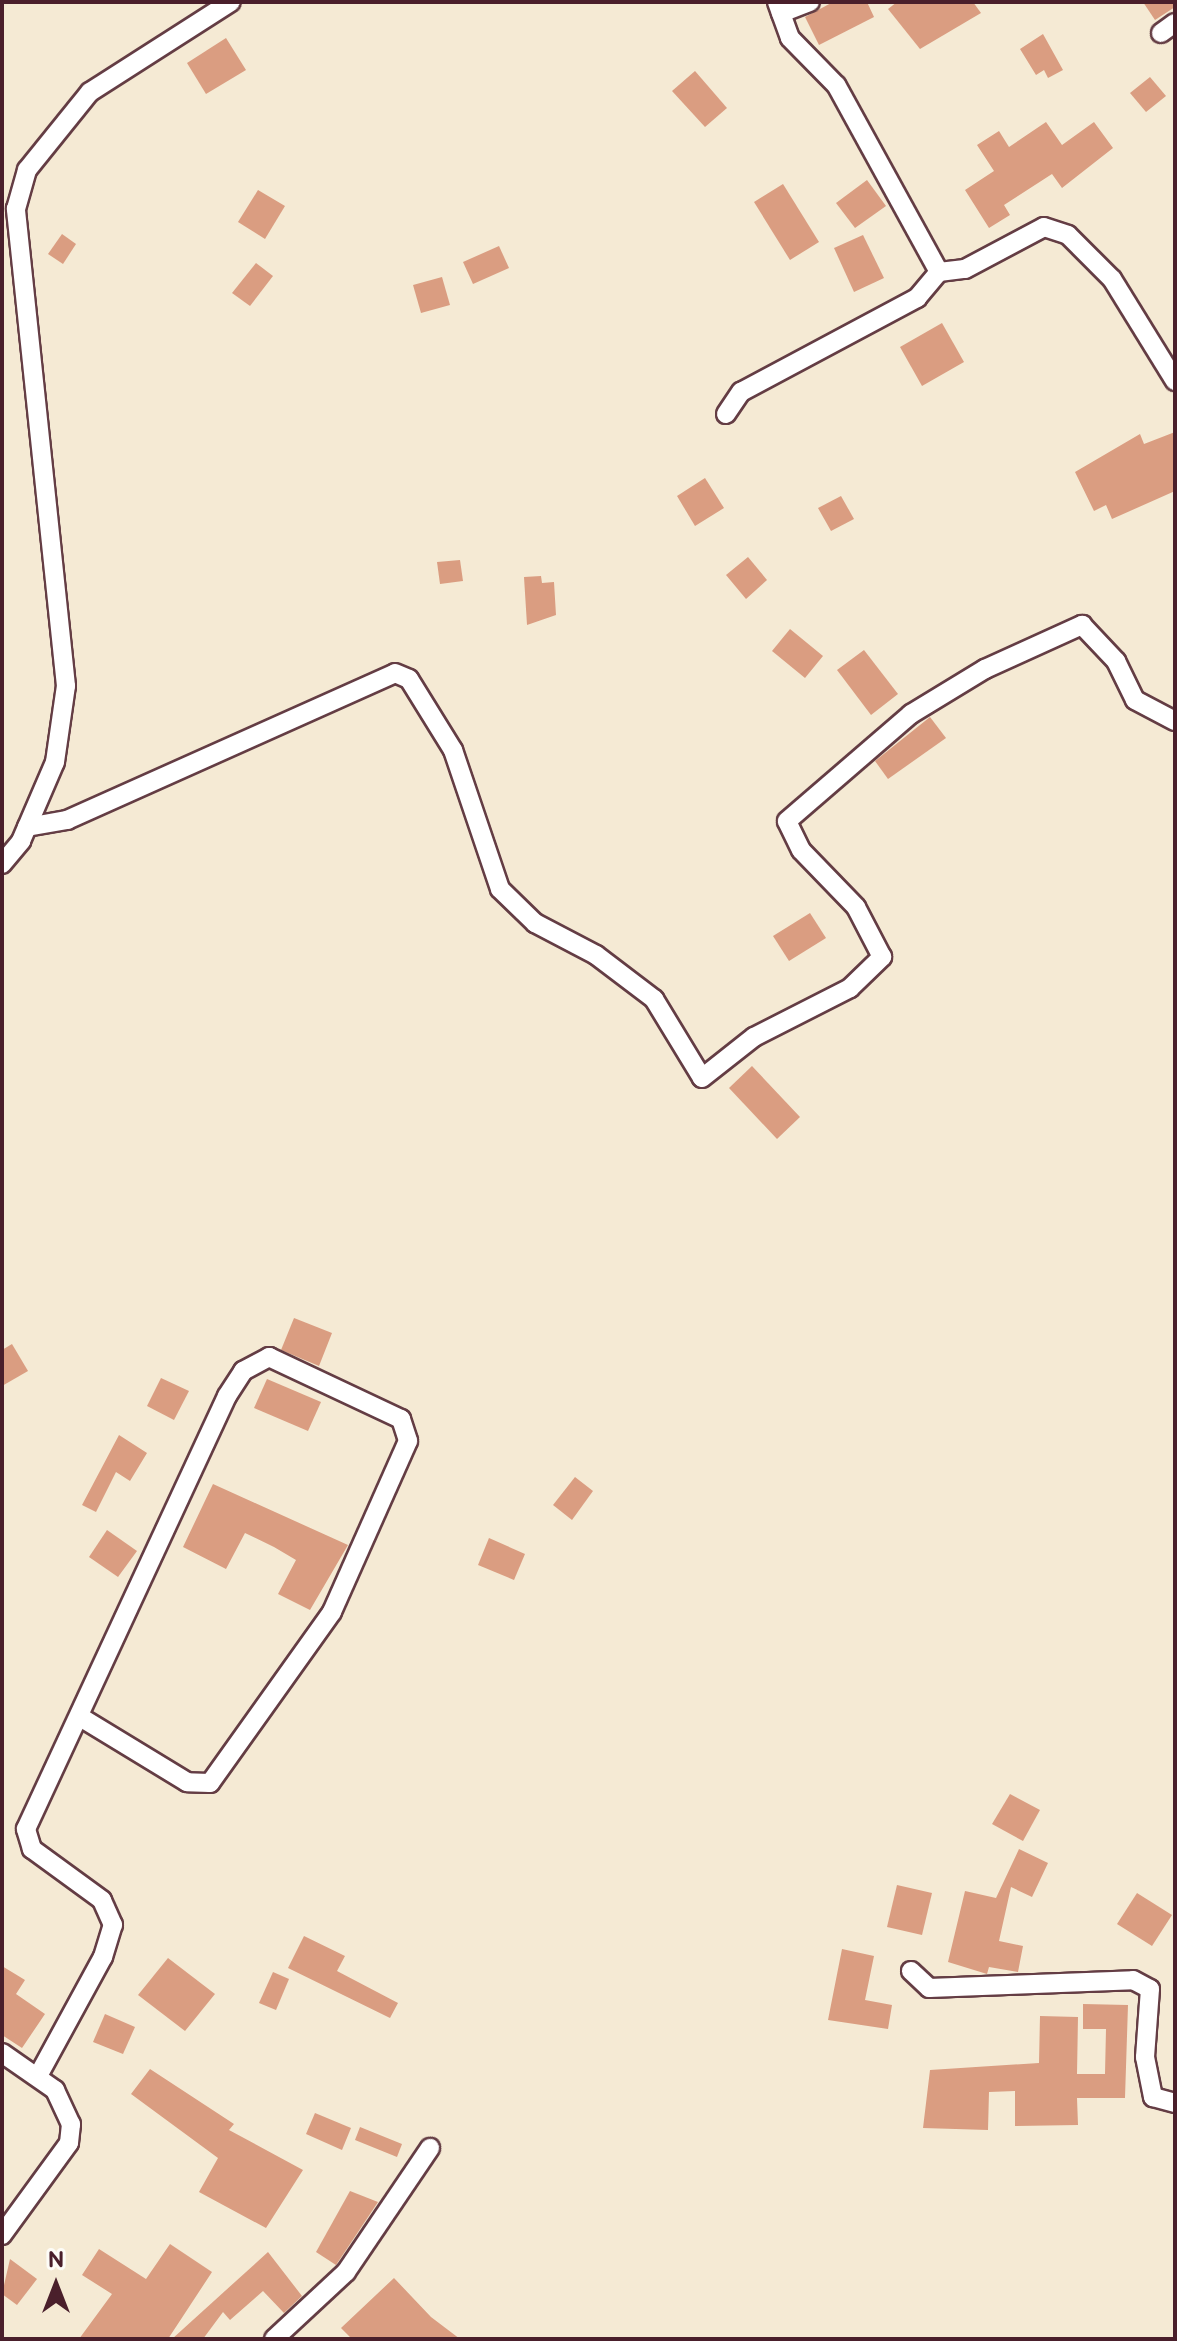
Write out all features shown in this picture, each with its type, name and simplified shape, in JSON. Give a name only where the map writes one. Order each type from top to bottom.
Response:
[{"type":"street","points":[[2,864],[27,827],[55,762],[66,641],[40,472],[16,209],[27,170],[63,119],[206,7],[231,2]]},
{"type":"street","points":[[810,2],[779,7],[790,38],[836,85],[939,272]]},
{"type":"street","points":[[726,414],[741,392],[917,298],[939,272],[965,269],[1044,227],[1068,235],[1112,279],[1175,381]]},
{"type":"street","points":[[27,827],[67,820],[395,673],[409,679],[453,750],[500,889],[535,923],[596,955],[654,999],[702,1078],[754,1037],[850,988],[882,957],[856,907],[801,850],[787,821],[889,731],[985,669],[1082,625],[1116,661],[1135,700],[1175,721]]},
{"type":"street","points":[[38,2076],[113,1925],[102,1900],[26,1840],[80,1717],[185,1478],[243,1371],[269,1357],[401,1419],[408,1441],[332,1612],[210,1783],[187,1782],[80,1717]]},
{"type":"street","points":[[911,1971],[929,1988],[1133,1980],[1150,1989],[1145,2057],[1153,2097],[1175,2103]]},
{"type":"street","points":[[2,2053],[38,2076],[66,2106],[69,2143],[2,2235]]},
{"type":"street","points":[[274,2339],[346,2272],[430,2148]]},
{"type":"building","points":[[833,2],[867,2],[874,17],[819,45],[805,17]]},
{"type":"building","points":[[897,2],[973,2],[981,13],[920,49],[888,9]]},
{"type":"building","points":[[1143,2],[1175,2],[1175,7],[1155,20]]},
{"type":"building","points":[[1043,34],[1063,70],[1048,78],[1044,70],[1036,75],[1020,49]]},
{"type":"building","points":[[226,38],[246,70],[206,94],[187,63]]},
{"type":"building","points":[[695,71],[727,108],[705,127],[672,91]]},
{"type":"building","points":[[1150,77],[1166,96],[1146,112],[1130,93]]},
{"type":"building","points":[[1046,122],[1062,145],[1094,122],[1113,148],[1062,188],[1052,174],[1004,205],[1010,215],[989,228],[965,190],[994,171],[977,145],[999,131],[1009,147]]},
{"type":"building","points":[[867,180],[886,206],[855,228],[836,203]]},
{"type":"building","points":[[783,184],[819,242],[790,260],[754,202]]},
{"type":"building","points":[[258,190],[285,206],[265,239],[238,222]]},
{"type":"building","points":[[62,234],[76,244],[63,264],[48,254]]},
{"type":"building","points":[[863,235],[884,278],[854,292],[834,248]]},
{"type":"building","points":[[499,246],[509,268],[473,284],[463,262]]},
{"type":"building","points":[[256,263],[273,276],[250,306],[232,293]]},
{"type":"building","points":[[442,277],[450,305],[421,313],[413,285]]},
{"type":"building","points":[[942,323],[964,362],[922,386],[900,347]]},
{"type":"building","points":[[1175,432],[1175,491],[1112,519],[1106,505],[1094,511],[1075,472],[1140,434],[1144,444]]},
{"type":"building","points":[[705,478],[724,508],[695,526],[677,496]]},
{"type":"building","points":[[841,496],[854,519],[831,531],[818,508]]},
{"type":"building","points":[[748,557],[767,580],[746,599],[726,575]]},
{"type":"building","points":[[460,560],[463,581],[440,584],[437,562]]},
{"type":"building","points":[[541,576],[542,583],[554,582],[556,615],[527,625],[524,577]]},
{"type":"building","points":[[790,629],[823,656],[805,678],[772,651]]},
{"type":"building","points":[[864,650],[898,694],[871,715],[837,670]]},
{"type":"building","points":[[930,717],[946,738],[888,779],[875,761]]},
{"type":"building","points":[[810,913],[826,938],[789,961],[773,936]]},
{"type":"building","points":[[752,1066],[800,1117],[777,1139],[729,1088]]},
{"type":"building","points":[[294,1318],[332,1333],[319,1366],[281,1350]]},
{"type":"building","points":[[12,1344],[28,1371],[2,1386],[2,1350]]},
{"type":"building","points":[[161,1378],[189,1391],[174,1420],[147,1406]]},
{"type":"building","points":[[267,1379],[321,1402],[308,1431],[254,1408]]},
{"type":"building","points":[[119,1435],[147,1453],[130,1481],[116,1472],[96,1512],[82,1505]]},
{"type":"building","points":[[575,1477],[593,1491],[572,1520],[553,1505]]},
{"type":"building","points":[[213,1484],[348,1545],[310,1610],[278,1594],[296,1560],[274,1547],[245,1533],[226,1569],[183,1547]]},
{"type":"building","points":[[107,1530],[137,1551],[118,1577],[89,1557]]},
{"type":"building","points":[[489,1538],[525,1554],[514,1580],[478,1565]]},
{"type":"building","points":[[1010,1794],[1040,1810],[1023,1841],[992,1824]]},
{"type":"building","points":[[1019,1849],[1048,1863],[1032,1897],[1011,1887],[999,1941],[1023,1946],[1018,1972],[989,1967],[987,1974],[948,1962],[965,1891],[996,1898]]},
{"type":"building","points":[[897,1885],[932,1893],[922,1935],[887,1927]]},
{"type":"building","points":[[1137,1893],[1172,1915],[1152,1946],[1117,1924]]},
{"type":"building","points":[[304,1936],[345,1956],[337,1971],[398,2003],[390,2018],[288,1968]]},
{"type":"building","points":[[842,1949],[874,1956],[865,2000],[892,2005],[888,2029],[828,2020]]},
{"type":"building","points":[[168,1958],[215,1994],[185,2031],[138,1995]]},
{"type":"building","points":[[2,1966],[25,1980],[16,1994],[45,2014],[22,2048],[2,2035]]},
{"type":"building","points":[[273,1972],[289,1979],[276,2010],[259,2003]]},
{"type":"building","points":[[1083,2004],[1128,2005],[1125,2098],[1077,2098],[1078,2125],[1015,2126],[1015,2091],[989,2092],[988,2130],[923,2128],[930,2070],[1039,2063],[1040,2016],[1078,2017],[1077,2074],[1105,2074],[1106,2029],[1083,2029]]},
{"type":"building","points":[[105,2014],[135,2027],[123,2054],[93,2042]]},
{"type":"building","points":[[150,2069],[234,2124],[229,2130],[303,2170],[266,2228],[199,2192],[218,2158],[131,2094]]},
{"type":"building","points":[[315,2113],[351,2128],[342,2150],[306,2134]]},
{"type":"building","points":[[360,2127],[402,2144],[397,2157],[355,2140]]},
{"type":"building","points":[[350,2191],[378,2202],[336,2265],[316,2252]]},
{"type":"building","points":[[170,2244],[212,2272],[168,2339],[79,2339],[112,2294],[82,2275],[99,2249],[146,2279]]},
{"type":"building","points":[[268,2252],[302,2296],[284,2313],[263,2291],[230,2320],[223,2312],[203,2339],[172,2339]]},
{"type":"building","points":[[10,2259],[37,2279],[17,2305],[2,2294]]},
{"type":"building","points":[[394,2278],[431,2317],[460,2339],[352,2339],[341,2328]]}]
